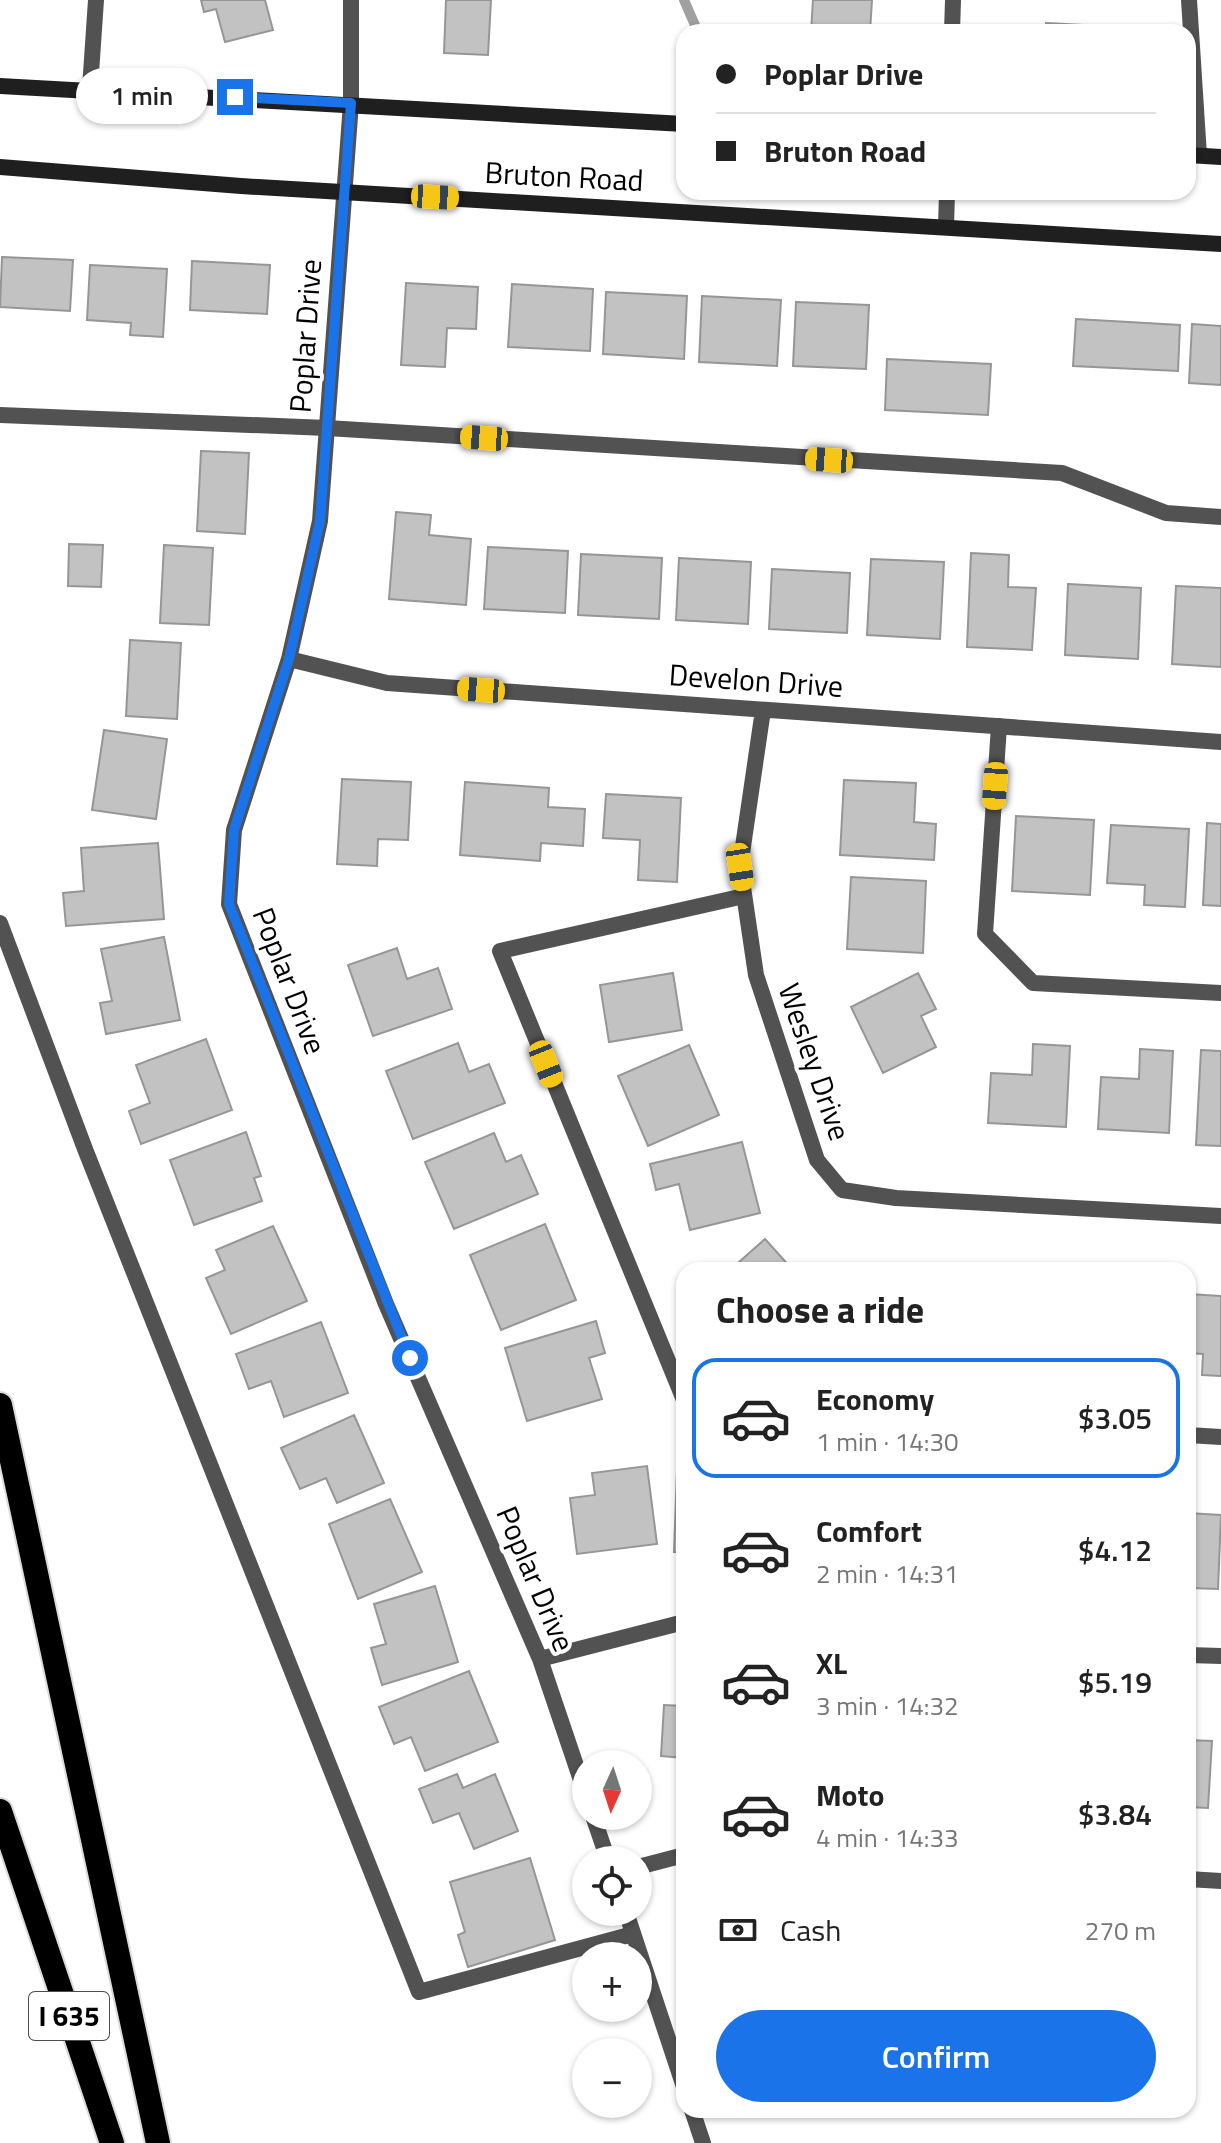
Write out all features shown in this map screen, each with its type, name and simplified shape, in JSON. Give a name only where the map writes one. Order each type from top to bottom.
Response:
[{"type":"highway","points":[[0,1405],[158,2143]]},
{"type":"highway","name":"I 635","points":[[0,1811],[112,2143]]},
{"type":"main road","name":"Bruton Road","points":[[0,86],[90,88],[676,123]]},
{"type":"main road","points":[[1196,155],[1221,157]]},
{"type":"main road","name":"Bruton Road","points":[[0,167],[344,192],[1221,244]]},
{"type":"street","points":[[90,88],[96,0]]},
{"type":"street","name":"Poplar Drive","points":[[351,0],[351,103],[320,521],[289,659],[234,830],[229,904],[386,1304],[540,1659],[572,1754]]},
{"type":"street","points":[[952,24],[953,0]]},
{"type":"street","points":[[1189,0],[1190,24]]},
{"type":"street","points":[[946,227],[947,200]]},
{"type":"street","points":[[0,415],[327,428],[1062,473],[1166,513],[1221,517]]},
{"type":"street","name":"Develon Drive","points":[[289,659],[387,683],[1221,742]]},
{"type":"street","name":"Wesley Drive","points":[[763,710],[740,867],[756,975],[817,1160],[842,1190],[896,1198],[1221,1216]]},
{"type":"street","points":[[999,726],[985,934],[1033,983],[1221,993]]},
{"type":"street","points":[[676,1380],[500,951],[744,896]]},
{"type":"street","points":[[0,923],[85,1149],[419,1992],[633,1934]]},
{"type":"street","points":[[1196,1435],[1221,1437]]},
{"type":"street","points":[[540,1659],[676,1624]]},
{"type":"street","points":[[1196,1655],[1221,1656]]},
{"type":"street","points":[[652,1863],[676,1857]]},
{"type":"street","points":[[1196,1879],[1221,1881]]},
{"type":"street","points":[[630,1926],[676,2063]]},
{"type":"street","points":[[695,2118],[703,2143]]},
{"type":"building","points":[[201,0],[265,0],[273,30],[225,42],[216,9],[204,12]]},
{"type":"building","points":[[446,0],[491,0],[488,55],[444,53]]},
{"type":"building","points":[[813,0],[872,0],[870,24],[812,24]]},
{"type":"building","points":[[2,257],[73,260],[70,311],[0,307]]},
{"type":"building","points":[[192,261],[270,265],[267,314],[190,310]]},
{"type":"building","points":[[90,265],[167,269],[163,337],[130,335],[131,323],[87,320]]},
{"type":"building","points":[[406,283],[478,287],[476,329],[447,328],[445,367],[401,365]]},
{"type":"building","points":[[512,284],[593,289],[590,351],[508,347]]},
{"type":"building","points":[[606,292],[687,296],[684,359],[603,354]]},
{"type":"building","points":[[702,296],[781,300],[777,366],[699,362]]},
{"type":"building","points":[[796,302],[869,305],[866,369],[793,366]]},
{"type":"building","points":[[1076,319],[1180,325],[1178,371],[1073,366]]},
{"type":"building","points":[[1192,324],[1221,326],[1221,385],[1189,383]]},
{"type":"building","points":[[887,359],[991,364],[988,415],[885,410]]},
{"type":"building","points":[[201,451],[249,453],[245,534],[197,531]]},
{"type":"building","points":[[396,512],[431,515],[429,535],[471,539],[466,605],[389,599]]},
{"type":"building","points":[[69,544],[103,545],[101,587],[68,586]]},
{"type":"building","points":[[164,545],[213,548],[209,625],[160,623]]},
{"type":"building","points":[[488,547],[568,551],[565,613],[484,609]]},
{"type":"building","points":[[971,553],[1009,555],[1008,587],[1036,588],[1032,650],[967,647]]},
{"type":"building","points":[[581,554],[662,558],[659,619],[578,615]]},
{"type":"building","points":[[679,558],[751,562],[748,624],[676,620]]},
{"type":"building","points":[[871,559],[944,562],[940,639],[867,635]]},
{"type":"building","points":[[772,569],[850,573],[847,633],[769,629]]},
{"type":"building","points":[[1068,584],[1141,588],[1138,659],[1065,655]]},
{"type":"building","points":[[1176,586],[1221,588],[1221,667],[1172,664]]},
{"type":"building","points":[[130,640],[181,643],[177,719],[126,716]]},
{"type":"building","points":[[104,730],[167,739],[156,819],[92,810]]},
{"type":"building","points":[[342,779],[411,782],[408,840],[378,839],[377,866],[337,864]]},
{"type":"building","points":[[844,780],[916,783],[914,822],[936,824],[934,860],[840,855]]},
{"type":"building","points":[[465,782],[549,788],[548,807],[585,809],[583,846],[541,843],[540,861],[460,855]]},
{"type":"building","points":[[606,794],[681,798],[677,882],[638,880],[640,840],[603,838]]},
{"type":"building","points":[[1016,816],[1094,820],[1090,895],[1012,891]]},
{"type":"building","points":[[1207,823],[1221,824],[1221,906],[1203,905]]},
{"type":"building","points":[[1111,825],[1189,829],[1185,907],[1144,905],[1145,885],[1107,883]]},
{"type":"building","points":[[158,843],[164,919],[66,926],[63,893],[84,891],[81,848]]},
{"type":"building","points":[[851,877],[926,881],[923,953],[847,949]]},
{"type":"building","points":[[164,937],[180,1020],[106,1034],[100,1003],[112,1001],[101,949]]},
{"type":"building","points":[[397,948],[407,979],[438,968],[452,1009],[373,1036],[348,965]]},
{"type":"building","points":[[673,973],[682,1030],[609,1042],[600,985]]},
{"type":"building","points":[[918,973],[936,1009],[921,1016],[936,1047],[883,1073],[851,1007]]},
{"type":"building","points":[[206,1039],[232,1110],[141,1144],[129,1111],[150,1103],[136,1065]]},
{"type":"building","points":[[458,1043],[469,1072],[489,1064],[505,1103],[413,1139],[386,1071]]},
{"type":"building","points":[[1033,1044],[1070,1046],[1066,1127],[988,1123],[991,1073],[1032,1075]]},
{"type":"building","points":[[689,1045],[719,1115],[648,1146],[618,1076]]},
{"type":"building","points":[[1140,1049],[1173,1051],[1169,1133],[1098,1129],[1101,1077],[1139,1079]]},
{"type":"building","points":[[1201,1050],[1221,1051],[1221,1146],[1196,1145]]},
{"type":"building","points":[[246,1132],[261,1176],[254,1178],[262,1201],[194,1225],[170,1160]]},
{"type":"building","points":[[494,1133],[506,1162],[521,1155],[538,1194],[454,1229],[425,1162]]},
{"type":"building","points":[[742,1142],[760,1213],[690,1230],[679,1184],[656,1190],[650,1164]]},
{"type":"building","points":[[545,1224],[576,1300],[501,1330],[470,1255]]},
{"type":"building","points":[[273,1226],[307,1301],[231,1334],[206,1278],[225,1270],[216,1250]]},
{"type":"building","points":[[765,1239],[786,1262],[739,1262]]},
{"type":"building","points":[[1196,1294],[1221,1296],[1221,1376],[1202,1375],[1203,1354],[1196,1354]]},
{"type":"building","points":[[596,1321],[605,1353],[589,1358],[602,1399],[527,1421],[505,1348]]},
{"type":"building","points":[[321,1322],[348,1393],[284,1417],[271,1381],[249,1389],[236,1354]]},
{"type":"building","points":[[354,1415],[384,1483],[337,1503],[326,1478],[300,1489],[281,1448]]},
{"type":"building","points":[[647,1466],[657,1544],[577,1554],[570,1498],[595,1495],[592,1473]]},
{"type":"building","points":[[676,1498],[676,1552],[674,1552]]},
{"type":"building","points":[[390,1499],[422,1572],[358,1599],[329,1524]]},
{"type":"building","points":[[1196,1513],[1221,1515],[1218,1589],[1196,1588]]},
{"type":"building","points":[[435,1586],[458,1662],[382,1685],[371,1648],[386,1644],[374,1604]]},
{"type":"building","points":[[469,1671],[498,1742],[425,1771],[411,1737],[394,1744],[379,1707]]},
{"type":"building","points":[[664,1705],[676,1706],[676,1757],[661,1756]]},
{"type":"building","points":[[1196,1740],[1212,1741],[1208,1808],[1196,1807]]},
{"type":"building","points":[[457,1774],[463,1788],[495,1774],[518,1831],[474,1849],[459,1813],[433,1823],[419,1789]]},
{"type":"building","points":[[530,1858],[555,1940],[468,1967],[458,1935],[465,1932],[450,1882]]},
{"type":"waterway","points":[[684,0],[694,24]]},
{"type":"route","points":[[235,97],[351,103],[320,521],[289,659],[234,830],[229,904],[410,1358]]}]
